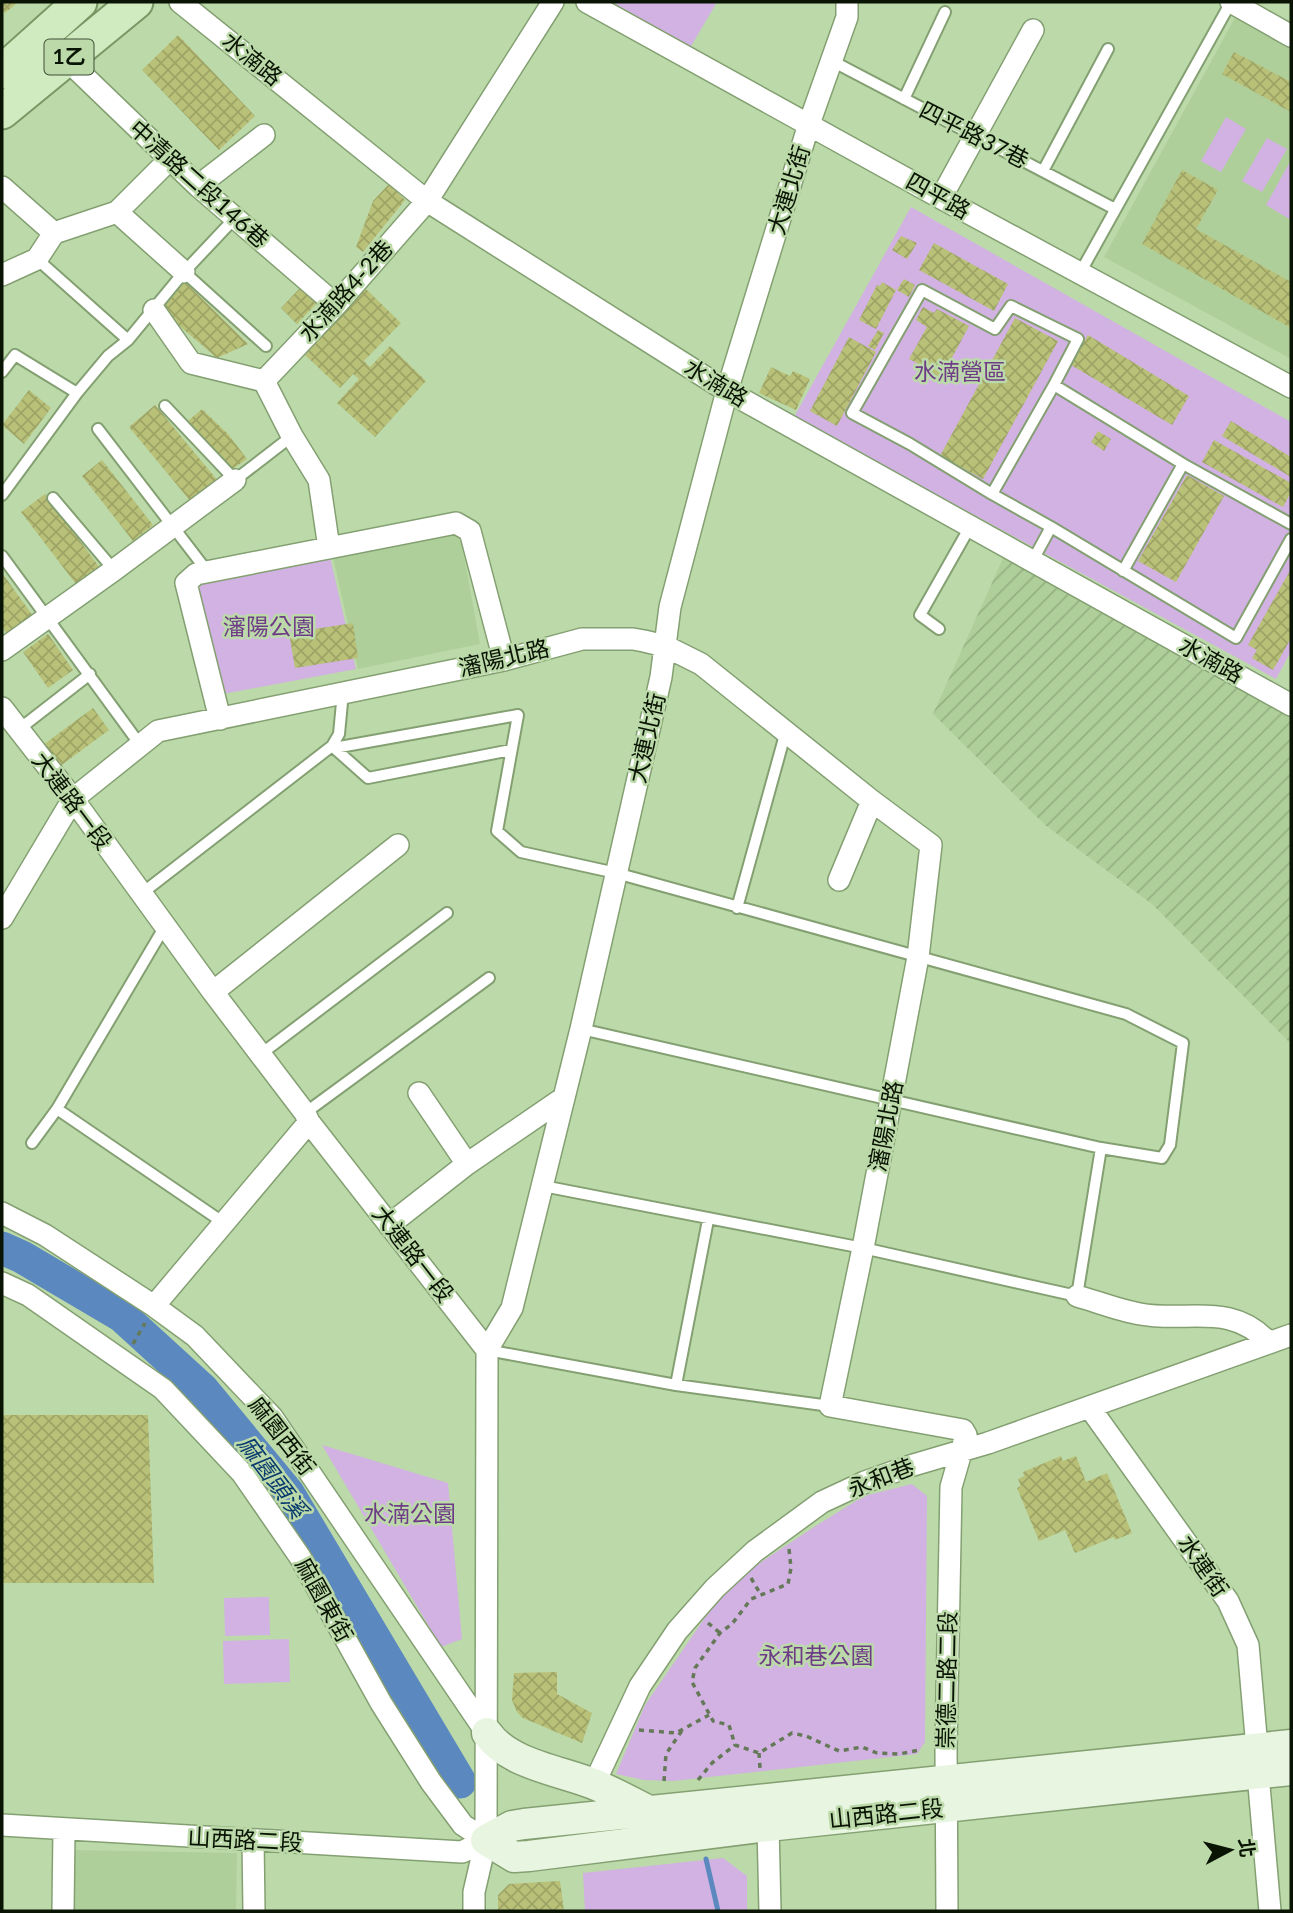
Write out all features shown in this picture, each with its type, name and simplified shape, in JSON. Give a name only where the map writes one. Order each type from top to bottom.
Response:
[{"type":"main road","name":"1乙","points":[[2,72],[80,2]]},
{"type":"main road","name":"1乙","points":[[2,113],[136,2]]},
{"type":"street","name":"水湳路","points":[[180,2],[427,201],[727,391],[1291,705]]},
{"type":"street","name":"水湳路4-2巷","points":[[264,381],[336,305],[427,201],[553,2]]},
{"type":"street","name":"四平路","points":[[587,2],[941,198],[1291,387]]},
{"type":"street","points":[[809,124],[847,18],[847,2]]},
{"type":"street","points":[[1231,2],[1291,36]]},
{"type":"street","points":[[941,198],[1033,30]]},
{"type":"street","name":"中清路二段146巷","points":[[66,59],[169,160],[336,305]]},
{"type":"street","name":"大連北街","points":[[487,1350],[512,1308],[562,1099],[582,1029],[661,677],[670,607],[727,391],[809,124]]},
{"type":"street","points":[[198,186],[264,135]]},
{"type":"street","points":[[2,275],[37,259],[54,233],[117,212],[169,160]]},
{"type":"street","points":[[2,187],[54,233]]},
{"type":"street","points":[[117,212],[184,272]]},
{"type":"street","points":[[154,310],[191,363],[264,381],[292,436],[319,480],[329,548]]},
{"type":"street","points":[[2,650],[235,480]]},
{"type":"street","points":[[220,719],[186,583],[196,574],[456,523],[470,531],[504,660]]},
{"type":"street","name":"瀋陽北路","points":[[73,799],[158,731],[504,660],[582,639],[633,639],[665,646],[701,664],[931,845],[918,957],[830,1406]]},
{"type":"street","name":"大連路一段","points":[[2,708],[73,799],[307,1117],[487,1350]]},
{"type":"street","points":[[2,918],[73,799]]},
{"type":"street","points":[[839,880],[872,801]]},
{"type":"street","points":[[213,992],[398,845]]},
{"type":"street","points":[[419,1093],[467,1164]]},
{"type":"street","points":[[389,1225],[467,1164],[562,1099]]},
{"type":"street","points":[[154,1306],[224,1223],[307,1117]]},
{"type":"street","name":"麻園西街","points":[[2,1213],[44,1235],[154,1306],[195,1336],[272,1417],[487,1734]]},
{"type":"street","name":"麻園東街","points":[[2,1283],[28,1295],[125,1360],[163,1390],[242,1473],[300,1557],[381,1703],[431,1782],[463,1825],[486,1840]]},
{"type":"street","points":[[1077,1296],[1142,1315],[1219,1315],[1258,1331],[1269,1343]]},
{"type":"street","name":"永和巷","points":[[594,1784],[640,1686],[677,1630],[725,1578],[755,1551],[822,1502],[865,1482],[1090,1408],[1291,1335]]},
{"type":"street","points":[[474,1911],[474,1892],[486,1840],[487,1350]]},
{"type":"street","points":[[830,1406],[963,1430],[966,1435],[962,1450]]},
{"type":"street","name":"水連街","points":[[1090,1408],[1228,1601],[1248,1645],[1270,1911]]},
{"type":"street","name":"崇德二路二段","points":[[947,1911],[951,1487],[962,1450]]},
{"type":"street","points":[[487,1734],[492,1741],[529,1762],[594,1784],[651,1812]]},
{"type":"street","name":"山西路二段","points":[[2,1825],[462,1853],[512,1826],[651,1812],[946,1795],[1258,1761],[1291,1745]]},
{"type":"street","name":"山西路二段","points":[[1258,1761],[1291,1770]]},
{"type":"street","name":"山西路二段","points":[[486,1840],[514,1857],[528,1856],[768,1826],[946,1795]]},
{"type":"street","points":[[768,1826],[770,1911]]},
{"type":"street","points":[[63,1911],[64,1830]]},
{"type":"street","points":[[253,1840],[254,1911]]},
{"type":"lane","points":[[1080,273],[1231,2]]},
{"type":"lane","points":[[904,99],[945,12]]},
{"type":"lane","points":[[1043,171],[1108,49]]},
{"type":"lane","name":"四平路37巷","points":[[832,61],[1115,208]]},
{"type":"lane","points":[[4,489],[108,355],[128,340],[184,272],[234,219]]},
{"type":"lane","points":[[37,259],[128,340]]},
{"type":"lane","points":[[184,272],[266,346]]},
{"type":"lane","points":[[992,494],[1078,339],[1011,306],[995,329],[922,290],[852,413],[909,444],[992,494],[1051,527],[1236,639],[1291,539]]},
{"type":"lane","points":[[2,370],[15,355],[77,393]]},
{"type":"lane","points":[[1054,385],[1183,464],[1291,524]]},
{"type":"lane","points":[[165,406],[235,480],[292,436]]},
{"type":"lane","points":[[98,429],[207,572]]},
{"type":"lane","points":[[1123,571],[1183,464]]},
{"type":"lane","points":[[53,498],[114,570]]},
{"type":"lane","points":[[940,629],[920,615],[971,525]]},
{"type":"lane","points":[[1033,559],[1051,527]]},
{"type":"lane","points":[[2,556],[141,746]]},
{"type":"lane","points":[[18,730],[90,674]]},
{"type":"lane","points":[[141,894],[333,747],[340,734],[343,692]]},
{"type":"lane","points":[[333,747],[518,715],[497,831],[521,852],[615,873],[1126,1014],[1182,1043],[1170,1145],[1162,1158],[1101,1148],[582,1029]]},
{"type":"lane","points":[[737,908],[786,731]]},
{"type":"lane","points":[[333,747],[368,778],[512,750]]},
{"type":"lane","points":[[261,1054],[447,913]]},
{"type":"lane","points":[[32,1143],[57,1109],[165,926]]},
{"type":"lane","points":[[307,1117],[489,978]]},
{"type":"lane","points":[[57,1109],[224,1223]]},
{"type":"lane","points":[[543,1186],[863,1248],[1077,1296],[1101,1148]]},
{"type":"lane","points":[[676,1385],[708,1220]]},
{"type":"lane","points":[[487,1350],[676,1385],[830,1406]]},
{"type":"path","points":[[125,1360],[154,1306]]},
{"type":"path","points":[[735,1745],[729,1725],[713,1721],[709,1715],[692,1682],[695,1668],[720,1633],[732,1624],[751,1599],[788,1584],[791,1568],[789,1546]]},
{"type":"path","points":[[750,1576],[761,1595]]},
{"type":"path","points":[[707,1623],[720,1633]]},
{"type":"path","points":[[639,1730],[676,1733],[709,1715]]},
{"type":"path","points":[[664,1781],[666,1754],[684,1728]]},
{"type":"path","points":[[735,1745],[759,1753],[792,1733],[806,1736],[839,1751],[862,1747],[877,1753],[899,1754],[920,1750]]},
{"type":"path","points":[[698,1780],[712,1763],[735,1745]]},
{"type":"path","points":[[759,1753],[760,1768]]},
{"type":"shaded area","points":[[1237,14],[1291,46],[1291,359],[1104,257]]},
{"type":"shaded area","points":[[453,532],[461,539],[480,644],[358,669],[333,557]]},
{"type":"shaded area","points":[[1004,556],[1291,717],[1291,1044],[1152,904],[1045,825],[933,714]]},
{"type":"shaded area","points":[[70,1850],[237,1853],[236,1911],[69,1911]]},
{"type":"green space","points":[[612,2],[717,2],[690,48]]},
{"type":"green space","points":[[1226,117],[1246,129],[1221,172],[1201,161]]},
{"type":"green space","points":[[1267,138],[1287,149],[1262,192],[1242,181]]},
{"type":"green space","points":[[1291,160],[1291,220],[1266,205]]},
{"type":"green space","name":"水湳營區","points":[[911,207],[1291,422],[1291,651],[1276,679],[794,417]]},
{"type":"green space","name":"瀋陽公園","points":[[330,557],[356,669],[223,694],[216,689],[199,588],[206,580]]},
{"type":"green space","name":"水湳公園","points":[[322,1445],[448,1483],[462,1639],[441,1647]]},
{"type":"green space","name":"永和巷公園","points":[[912,1484],[927,1496],[925,1742],[917,1754],[673,1781],[644,1780],[616,1774],[645,1705],[728,1584],[864,1496]]},
{"type":"green space","points":[[269,1597],[270,1635],[225,1636],[224,1598]]},
{"type":"green space","points":[[289,1639],[290,1682],[224,1684],[223,1641]]},
{"type":"green space","points":[[723,1858],[747,1876],[747,1911],[585,1911],[583,1873]]},
{"type":"building","points":[[2,2],[18,2],[5,13]]},
{"type":"building","points":[[178,35],[255,116],[219,150],[142,70]]},
{"type":"building","points":[[1234,52],[1291,82],[1291,112],[1222,74]]},
{"type":"building","points":[[1182,170],[1218,190],[1196,229],[1291,282],[1291,328],[1142,244]]},
{"type":"building","points":[[389,184],[405,200],[363,252],[356,247],[373,201]]},
{"type":"building","points":[[901,236],[917,243],[907,259],[892,250]]},
{"type":"building","points":[[934,243],[1008,284],[994,311],[919,270]]},
{"type":"building","points":[[904,279],[915,285],[909,297],[897,290]]},
{"type":"building","points":[[185,282],[248,344],[217,358],[161,310]]},
{"type":"building","points":[[882,282],[896,290],[876,329],[859,320],[877,285],[880,286]]},
{"type":"building","points":[[301,287],[317,303],[297,324],[281,308]]},
{"type":"building","points":[[365,288],[401,323],[364,361],[370,367],[390,346],[426,381],[375,437],[337,403],[359,379],[353,374],[340,388],[305,355]]},
{"type":"building","points":[[923,307],[934,313],[937,309],[969,326],[941,378],[930,372],[928,376],[920,372],[923,366],[909,359],[927,327],[916,320]]},
{"type":"building","points":[[1015,318],[1058,341],[983,479],[940,456]]},
{"type":"building","points":[[878,330],[884,333],[875,350],[868,346]]},
{"type":"building","points":[[1088,335],[1189,396],[1172,425],[1071,365]]},
{"type":"building","points":[[849,337],[876,352],[837,426],[810,411]]},
{"type":"building","points":[[771,367],[790,376],[793,371],[810,379],[796,410],[759,393]]},
{"type":"building","points":[[29,390],[51,408],[24,444],[2,425]]},
{"type":"building","points":[[155,405],[218,481],[192,503],[129,427]]},
{"type":"building","points":[[202,409],[228,434],[247,459],[231,470],[188,421]]},
{"type":"building","points":[[1231,421],[1291,457],[1291,477],[1222,436]]},
{"type":"building","points":[[1098,431],[1111,439],[1104,451],[1091,442]]},
{"type":"building","points":[[1214,440],[1291,483],[1291,492],[1283,507],[1202,462]]},
{"type":"building","points":[[102,460],[153,525],[133,541],[82,476]]},
{"type":"building","points":[[1187,475],[1224,496],[1176,582],[1138,561]]},
{"type":"building","points":[[45,494],[100,568],[79,588],[21,512]]},
{"type":"building","points":[[1291,569],[1291,638],[1273,670],[1252,658],[1257,650],[1248,645]]},
{"type":"building","points":[[2,573],[33,616],[7,634],[2,627]]},
{"type":"building","points":[[353,623],[358,658],[295,668],[289,633]]},
{"type":"building","points":[[48,634],[73,670],[48,688],[23,652]]},
{"type":"building","points":[[93,708],[109,730],[59,767],[43,745]]},
{"type":"building","points":[[2,1415],[148,1415],[154,1583],[2,1583]]},
{"type":"building","points":[[1061,1456],[1063,1461],[1076,1456],[1086,1482],[1107,1473],[1132,1533],[1115,1540],[1114,1537],[1075,1553],[1065,1530],[1039,1541],[1017,1488],[1021,1486],[1018,1479],[1024,1476],[1023,1472]]},
{"type":"building","points":[[557,1672],[557,1694],[592,1713],[582,1743],[523,1718],[512,1700],[514,1673]]},
{"type":"building","points":[[560,1881],[564,1911],[498,1911],[498,1895],[509,1884]]},
{"type":"waterway","name":"麻園頭溪","points":[[2,1248],[122,1316],[203,1390],[288,1493],[460,1782]]},
{"type":"waterway","points":[[706,1859],[718,1911]]}]
